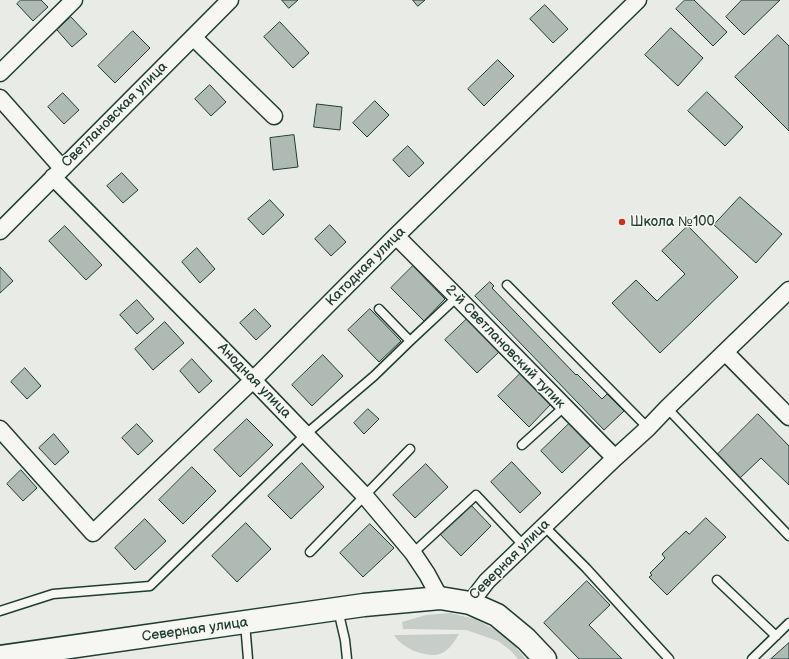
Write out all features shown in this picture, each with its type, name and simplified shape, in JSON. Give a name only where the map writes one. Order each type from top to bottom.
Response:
[{"type":"main road","name":"Северная улица","points":[[0,657],[364,605],[440,598],[470,603]]},
{"type":"main road","points":[[470,603],[497,614],[526,639],[545,659]]},
{"type":"street","points":[[0,73],[74,0]]},
{"type":"street","name":"Светлановская улица","points":[[0,231],[230,0]]},
{"type":"street","name":"Катодная улица","points":[[0,429],[93,533],[253,380],[396,236],[638,0]]},
{"type":"street","points":[[193,37],[274,116]]},
{"type":"street","name":"Анодная улица","points":[[0,98],[58,173],[253,380],[365,496],[413,553],[427,574],[440,598]]},
{"type":"street","name":"2-й Светлановский тупик","points":[[396,236],[615,458]]},
{"type":"street","name":"Северная улица","points":[[470,603],[487,581],[648,428],[789,290]]},
{"type":"street","points":[[724,352],[789,417]]},
{"type":"lane","points":[[507,286],[648,428]]},
{"type":"lane","points":[[0,611],[53,594],[150,586],[306,434],[374,376],[457,297]]},
{"type":"lane","points":[[379,309],[410,341]]},
{"type":"lane","points":[[522,445],[564,407]]},
{"type":"lane","points":[[667,408],[789,536]]},
{"type":"lane","points":[[310,552],[410,449]]},
{"type":"lane","points":[[413,553],[476,495],[524,546]]},
{"type":"lane","points":[[544,526],[586,568],[669,659]]},
{"type":"lane","points":[[717,580],[776,636]]},
{"type":"lane","points":[[338,609],[345,640],[347,659]]},
{"type":"lane","points":[[245,623],[248,659]]},
{"type":"lane","points":[[752,659],[789,623]]},
{"type":"shaded area","points":[[450,613],[475,619],[505,635],[526,659],[518,659],[510,650],[498,641],[466,630],[403,629],[402,622],[426,615]]},
{"type":"shaded area","points":[[459,634],[450,647],[441,654],[435,655],[414,651],[398,640],[394,635]]},
{"type":"building","points":[[21,0],[41,0],[48,7],[33,21],[17,4]]},
{"type":"building","points":[[282,0],[298,0],[289,8]]},
{"type":"building","points":[[413,0],[425,0],[418,6]]},
{"type":"building","points":[[685,0],[694,0],[727,32],[713,46],[676,9]]},
{"type":"building","points":[[742,0],[780,0],[744,35],[726,17]]},
{"type":"building","points":[[545,5],[568,29],[553,43],[530,19]]},
{"type":"building","points":[[71,17],[87,34],[72,47],[57,30]]},
{"type":"building","points":[[280,22],[309,53],[293,68],[264,37]]},
{"type":"building","points":[[671,28],[703,58],[678,86],[645,55]]},
{"type":"building","points":[[133,31],[150,48],[115,83],[98,66]]},
{"type":"building","points":[[778,35],[789,46],[789,131],[735,77]]},
{"type":"building","points":[[498,60],[514,76],[484,106],[468,89]]},
{"type":"building","points":[[210,85],[226,102],[211,116],[195,99]]},
{"type":"building","points":[[707,92],[743,127],[725,146],[688,111]]},
{"type":"building","points":[[63,93],[79,110],[64,124],[48,107]]},
{"type":"building","points":[[375,101],[389,115],[367,137],[353,123]]},
{"type":"building","points":[[317,104],[342,107],[340,130],[314,127]]},
{"type":"building","points":[[294,135],[298,167],[273,170],[270,138]]},
{"type":"building","points":[[408,146],[424,163],[409,177],[393,160]]},
{"type":"building","points":[[122,173],[138,190],[123,203],[107,186]]},
{"type":"building","points":[[740,197],[782,234],[756,263],[714,225]]},
{"type":"building","points":[[270,200],[284,215],[263,235],[248,219]]},
{"type":"building","points":[[330,225],[346,242],[331,256],[315,239]]},
{"type":"building","points":[[65,226],[102,265],[86,280],[49,241]]},
{"type":"building","points":[[688,226],[738,277],[660,353],[612,303],[636,280],[657,301],[685,274],[662,251]]},
{"type":"building","points":[[197,248],[215,269],[200,283],[182,262]]},
{"type":"building","points":[[413,266],[445,299],[424,321],[391,288]]},
{"type":"building","points":[[0,267],[13,281],[0,293]]},
{"type":"building","points":[[490,282],[494,286],[492,288],[576,375],[577,374],[602,399],[607,394],[624,411],[604,430],[475,296]]},
{"type":"building","points":[[137,300],[154,319],[137,334],[120,315]]},
{"type":"building","points":[[255,309],[271,326],[256,340],[240,323]]},
{"type":"building","points":[[370,309],[401,341],[379,362],[348,330]]},
{"type":"building","points":[[468,318],[500,351],[477,373],[445,340]]},
{"type":"building","points":[[165,322],[184,343],[153,370],[135,349]]},
{"type":"building","points":[[323,355],[343,376],[312,406],[292,385]]},
{"type":"building","points":[[192,359],[212,381],[199,393],[180,371]]},
{"type":"building","points":[[25,368],[41,386],[27,399],[11,382]]},
{"type":"building","points":[[520,374],[551,404],[529,427],[498,396]]},
{"type":"building","points":[[368,409],[379,419],[364,434],[354,423]]},
{"type":"building","points":[[758,414],[789,446],[789,485],[761,458],[740,478],[717,455]]},
{"type":"building","points":[[247,419],[273,445],[240,477],[214,450]]},
{"type":"building","points":[[573,420],[594,442],[562,473],[541,451]]},
{"type":"building","points":[[137,424],[153,441],[138,455],[122,438]]},
{"type":"building","points":[[54,434],[69,452],[55,465],[39,448]]},
{"type":"building","points":[[512,462],[541,493],[520,513],[491,482]]},
{"type":"building","points":[[302,463],[324,487],[291,519],[268,496]]},
{"type":"building","points":[[426,464],[448,487],[415,518],[393,495]]},
{"type":"building","points":[[192,467],[216,491],[183,524],[159,500]]},
{"type":"building","points":[[21,470],[37,488],[23,501],[7,484]]},
{"type":"building","points":[[469,503],[491,526],[461,556],[438,532]]},
{"type":"building","points":[[706,518],[726,537],[667,595],[649,577],[652,575],[650,573],[665,558],[662,554],[686,531],[689,534]]},
{"type":"building","points":[[145,519],[166,541],[135,570],[115,548]]},
{"type":"building","points":[[246,523],[271,549],[237,582],[212,556]]},
{"type":"building","points":[[370,524],[394,548],[363,577],[340,553]]},
{"type":"building","points":[[587,581],[610,605],[589,625],[622,659],[579,659],[544,623]]},
{"type":"building","points":[[789,643],[789,659],[771,659]]},
{"type":"place","name":"Школа №100","points":[[622,222]]}]
